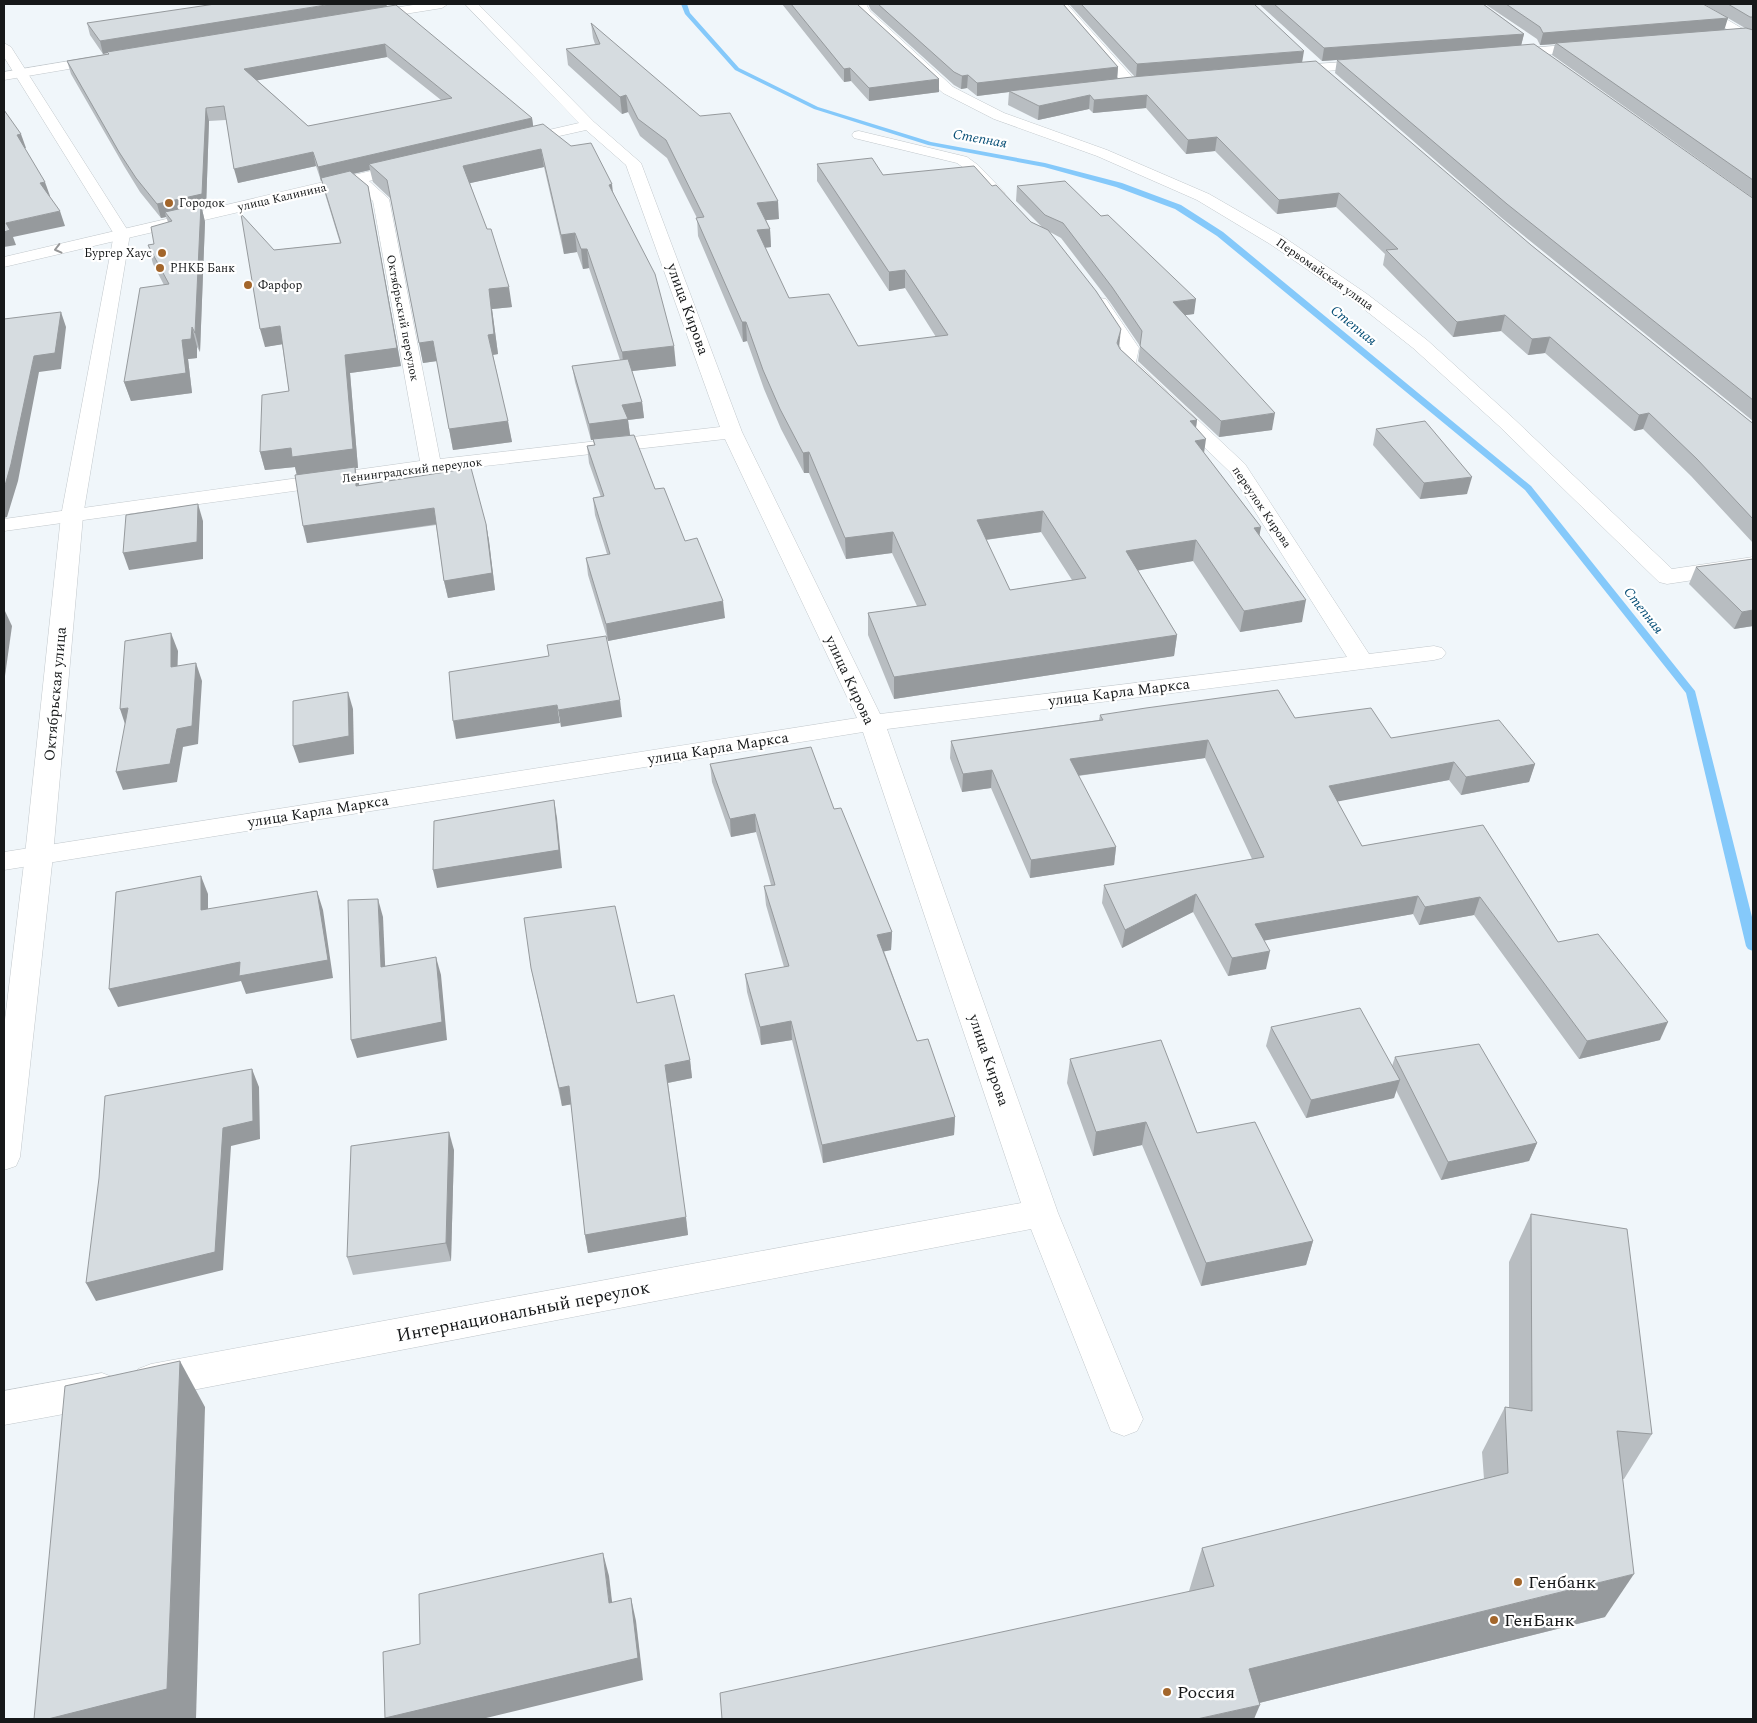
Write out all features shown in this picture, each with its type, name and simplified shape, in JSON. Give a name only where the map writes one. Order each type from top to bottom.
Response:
[{"type":"street","points":[[354,18],[442,4]]},
{"type":"street","name":"улица Кирова","points":[[471,4],[589,125],[633,163],[648,197],[732,432],[872,724],[1042,1213],[1124,1419]]},
{"type":"street","name":"Первомайская улица","points":[[860,4],[864,13],[948,90],[999,116],[1102,153],[1203,197],[1276,240],[1346,287],[1420,344],[1506,422],[1667,577],[1753,564]]},
{"type":"street","points":[[1060,4],[1136,84],[1113,86]]},
{"type":"street","points":[[1692,4],[1750,36]]},
{"type":"street","points":[[1724,36],[1750,36]]},
{"type":"street","points":[[1523,38],[1531,44],[1535,52],[1551,63]]},
{"type":"street","points":[[1495,55],[1605,46]]},
{"type":"street","points":[[4,47],[122,234]]},
{"type":"street","points":[[1302,55],[1331,80]]},
{"type":"street","points":[[4,76],[120,57]]},
{"type":"street","points":[[1277,71],[1386,63]]},
{"type":"street","points":[[974,103],[1003,100]]},
{"type":"street","points":[[502,145],[589,125]]},
{"type":"street","points":[[859,135],[962,160],[973,168],[1005,202]]},
{"type":"street","name":"улица Калинина","points":[[4,262],[425,163]]},
{"type":"street","name":"Октябрьский переулок","points":[[358,179],[381,200],[431,466]]},
{"type":"street","name":"Октябрьская улица","points":[[4,1157],[39,856],[72,516],[122,234]]},
{"type":"street","name":"переулок Кирова","points":[[1092,293],[1130,348],[1126,362],[1238,468],[1362,662]]},
{"type":"street","name":"Ленинградский переулок","points":[[4,525],[431,466],[732,432]]},
{"type":"street","name":"улица Карла Маркса","points":[[4,861],[872,724],[1434,653]]},
{"type":"street","name":"Интернациональный переулок","points":[[4,1408],[1042,1213]]},
{"type":"building","points":[[215,4],[332,4],[100,41],[87,23]]},
{"type":"building","points":[[791,4],[857,4],[939,79],[869,88],[850,68],[844,69]]},
{"type":"building","points":[[878,4],[1063,4],[1118,67],[977,83],[968,75],[962,76],[954,72]]},
{"type":"building","points":[[1081,4],[1254,4],[1304,51],[1137,64]]},
{"type":"building","points":[[1274,4],[1483,4],[1524,34],[1324,48]]},
{"type":"building","points":[[1506,4],[1703,4],[1728,18],[1543,33],[1540,27]]},
{"type":"building","points":[[1728,4],[1753,4],[1753,17],[1750,17]]},
{"type":"building","points":[[396,5],[532,118],[318,167],[313,152],[234,169],[224,106],[206,108],[202,194],[157,204],[136,178],[119,152],[67,61],[109,54],[107,52]],"holes":[[[385,44],[452,98],[308,126],[244,69]]]},
{"type":"building","points":[[591,23],[700,116],[730,113],[778,201],[757,203],[770,229],[757,230],[789,298],[829,294],[858,346],[948,335],[905,270],[889,272],[817,164],[872,158],[883,175],[974,166],[992,186],[996,185],[1031,222],[1048,230],[1096,291],[1121,329],[1117,343],[1120,349],[1197,420],[1190,421],[1206,439],[1195,441],[1261,527],[1254,528],[1306,600],[1244,611],[1196,540],[1126,551],[1177,635],[894,677],[868,613],[926,605],[893,532],[845,538],[809,452],[803,453],[780,409],[763,370],[746,322],[742,322],[696,218],[704,217],[666,140],[638,119],[626,95],[620,97],[566,49],[600,44]],"holes":[[[1043,511],[1086,578],[1010,590],[977,520]]]},
{"type":"building","points":[[1746,28],[1753,30],[1753,180],[1556,43]]},
{"type":"building","points":[[1534,44],[1753,198],[1753,400],[1507,204],[1337,60]]},
{"type":"building","points":[[1316,61],[1531,245],[1753,423],[1753,519],[1697,459],[1649,413],[1639,415],[1550,337],[1532,339],[1505,315],[1457,322],[1386,250],[1398,249],[1339,193],[1279,200],[1217,137],[1188,140],[1147,95],[1094,100],[1090,95],[1039,106],[1009,91],[1132,77]]},
{"type":"building","points":[[4,110],[21,134],[17,135],[45,182],[40,183],[60,211],[6,223],[10,230],[4,232]]},
{"type":"building","points":[[543,124],[571,146],[591,143],[612,184],[609,185],[655,274],[674,346],[622,352],[587,249],[581,249],[575,233],[561,235],[541,149],[463,166],[487,229],[491,229],[509,287],[489,289],[494,334],[488,335],[508,421],[449,429],[433,341],[419,343],[387,180],[369,164]]},
{"type":"building","points":[[350,171],[368,186],[397,348],[345,355],[353,449],[292,457],[291,448],[260,452],[262,395],[289,391],[280,326],[260,329],[241,214],[274,250],[341,243],[321,178]]},
{"type":"building","points":[[1065,181],[1101,216],[1108,215],[1196,299],[1173,302],[1275,413],[1221,421],[1140,346],[1142,331],[1112,287],[1063,223],[1045,215],[1017,186]]},
{"type":"building","points":[[201,204],[195,333],[192,327],[191,339],[182,340],[186,373],[124,382],[140,288],[169,284],[148,245],[154,244],[151,227],[172,221],[165,212]]},
{"type":"building","points":[[61,312],[55,353],[34,356],[4,489],[4,319]]},
{"type":"building","points":[[628,359],[642,402],[622,405],[628,419],[589,424],[572,366]]},
{"type":"building","points":[[1425,421],[1472,477],[1424,483],[1376,429]]},
{"type":"building","points":[[634,435],[655,489],[664,488],[685,541],[697,538],[723,601],[606,624],[586,558],[610,554],[593,498],[604,496],[587,446],[595,445],[593,439]]},
{"type":"building","points":[[355,467],[356,486],[471,468],[486,524],[492,573],[444,581],[434,508],[303,526],[295,475]]},
{"type":"building","points":[[198,504],[197,542],[123,553],[126,515]]},
{"type":"building","points":[[1753,559],[1753,610],[1742,612],[1696,567]]},
{"type":"building","points":[[171,633],[171,667],[196,663],[192,726],[177,729],[170,764],[116,772],[128,708],[120,709],[125,641]]},
{"type":"building","points":[[606,636],[620,700],[558,710],[557,705],[453,721],[449,672],[549,656],[547,645]]},
{"type":"building","points":[[1278,690],[1295,718],[1371,708],[1391,738],[1499,720],[1535,764],[1466,777],[1454,762],[1329,786],[1362,846],[1483,825],[1558,942],[1598,934],[1668,1022],[1587,1041],[1480,897],[1425,907],[1418,896],[1255,924],[1270,951],[1232,958],[1196,894],[1125,930],[1104,885],[1264,857],[1208,740],[1070,759],[1116,847],[1031,860],[992,770],[963,774],[951,741],[1103,720],[1100,715]]},
{"type":"building","points":[[348,692],[349,736],[293,746],[293,701]]},
{"type":"building","points":[[811,747],[834,809],[841,808],[892,932],[877,935],[917,1041],[928,1039],[955,1117],[822,1145],[791,1021],[760,1027],[745,974],[789,966],[764,886],[775,885],[755,814],[730,819],[710,764]]},
{"type":"building","points":[[554,800],[559,850],[433,870],[434,821]]},
{"type":"building","points":[[201,876],[201,910],[317,891],[328,960],[239,976],[240,962],[109,989],[116,892]]},
{"type":"building","points":[[378,899],[381,967],[436,957],[442,1022],[351,1040],[348,900]]},
{"type":"building","points":[[615,906],[637,1003],[674,995],[690,1060],[665,1065],[686,1217],[585,1235],[569,1086],[559,1088],[531,968],[524,918]]},
{"type":"building","points":[[1360,1008],[1400,1080],[1311,1100],[1271,1027]]},
{"type":"building","points":[[1161,1040],[1197,1133],[1255,1122],[1313,1241],[1206,1263],[1146,1122],[1096,1132],[1070,1059]]},
{"type":"building","points":[[1479,1044],[1537,1143],[1448,1162],[1395,1057]]},
{"type":"building","points":[[252,1069],[253,1121],[223,1128],[215,1252],[86,1283],[99,1178],[105,1096]]},
{"type":"building","points":[[449,1132],[446,1243],[347,1257],[351,1146]]},
{"type":"building","points":[[1531,1214],[1627,1229],[1652,1434],[1617,1431],[1634,1574],[1249,1669],[1260,1705],[1197,1719],[722,1719],[720,1693],[1214,1586],[1202,1548],[1508,1473],[1505,1407],[1532,1411]]},
{"type":"building","points":[[180,1361],[167,1689],[48,1719],[34,1719],[65,1386]]},
{"type":"building","points":[[603,1553],[609,1603],[631,1598],[638,1658],[385,1718],[383,1652],[420,1644],[419,1594]]},
{"type":"waterway","name":"Степная","points":[[684,4],[687,13],[737,69],[816,108],[930,144],[1045,165],[1119,185],[1178,207],[1220,234],[1528,488],[1691,693],[1753,946]]},
{"type":"place","name":"Городок","points":[[169,203]]},
{"type":"place","name":"Бургер Хаус","points":[[162,253]]},
{"type":"place","name":"РНКБ Банк","points":[[160,268]]},
{"type":"place","name":"Фарфор","points":[[248,285]]},
{"type":"place","name":"Генбанк","points":[[1518,1582]]},
{"type":"place","name":"ГенБанк","points":[[1494,1620]]},
{"type":"place","name":"Россия","points":[[1167,1692]]}]
